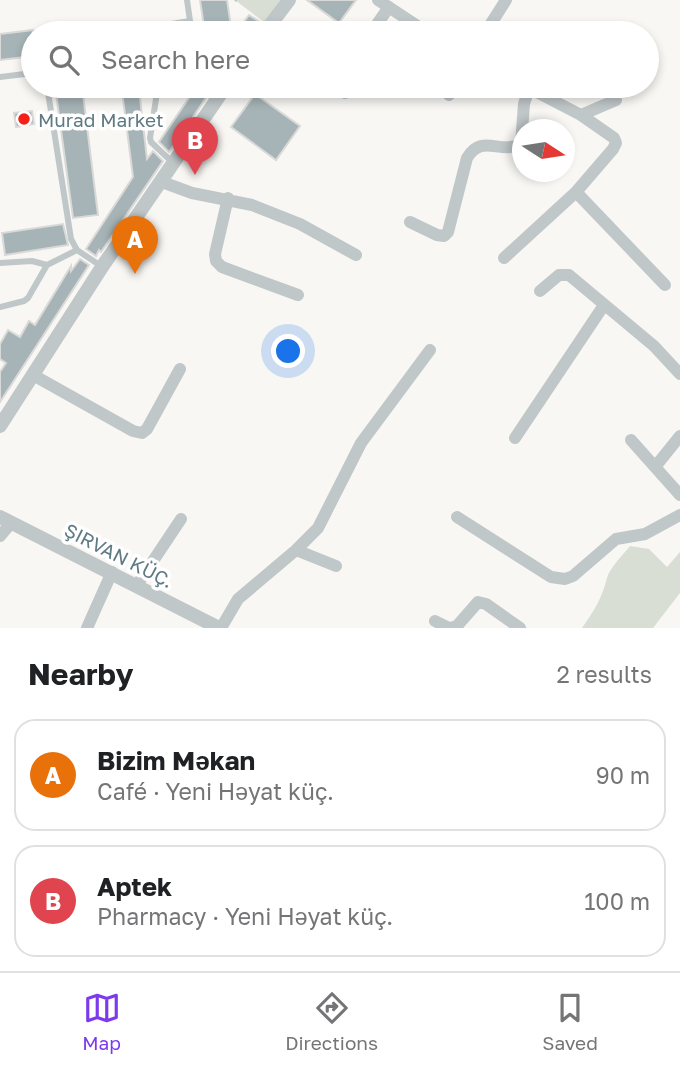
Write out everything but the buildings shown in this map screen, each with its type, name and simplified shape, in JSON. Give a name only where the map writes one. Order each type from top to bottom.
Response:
[{"type":"street","points":[[273,21],[289,0]]},
{"type":"street","points":[[493,21],[506,0]]},
{"type":"street","points":[[376,21],[383,4],[409,21]]},
{"type":"street","points":[[0,426],[102,267],[218,98]]},
{"type":"street","points":[[410,222],[438,235],[444,236],[448,232],[467,158],[472,150],[480,145],[514,147],[521,144],[524,104],[528,98]]},
{"type":"street","points":[[504,258],[576,192],[616,143],[614,138],[581,115],[551,98]]},
{"type":"street","points":[[581,115],[616,100]]},
{"type":"street","points":[[162,182],[192,192],[252,205],[300,224],[356,255]]},
{"type":"street","points":[[576,192],[665,285]]},
{"type":"street","points":[[228,198],[215,254],[216,261],[222,267],[298,295]]},
{"type":"street","points":[[540,291],[559,275],[569,275],[654,346],[680,374]]},
{"type":"street","points":[[514,438],[604,305]]},
{"type":"street","points":[[220,628],[238,599],[318,528],[361,443],[430,350]]},
{"type":"street","points":[[33,376],[133,431],[142,433],[147,429],[180,369]]},
{"type":"street","points":[[655,467],[680,436]]},
{"type":"street","points":[[631,440],[680,495]]},
{"type":"street","points":[[457,517],[551,577],[565,579],[573,576],[616,539],[645,534],[680,515]]},
{"type":"street","points":[[137,584],[181,519]]},
{"type":"street","points":[[0,536],[6,520]]},
{"type":"street","name":"ŞIRVAN KÜÇ.","points":[[6,520],[220,628]]},
{"type":"street","points":[[296,550],[336,566]]},
{"type":"street","points":[[87,628],[112,572]]},
{"type":"street","points":[[435,621],[450,628],[457,626],[478,602],[486,604],[511,626]]},
{"type":"lane","points":[[187,0],[190,21]]},
{"type":"lane","points":[[0,78],[21,75]]},
{"type":"lane","points":[[49,98],[71,239],[77,250],[102,267]]},
{"type":"lane","points":[[156,98],[151,142],[174,163]]},
{"type":"lane","points":[[0,307],[28,298],[47,265],[77,250]]},
{"type":"lane","points":[[0,263],[32,261],[47,265]]},
{"type":"shaded area","points":[[235,0],[280,0],[263,21]]},
{"type":"shaded area","points":[[630,546],[649,549],[667,567],[680,552],[680,593],[653,628],[582,628],[603,592],[611,570]]},
{"type":"place","name":"Murad Market","points":[[24,119]]},
{"type":"place","name":"Aptek","points":[[195,175]]},
{"type":"place","name":"Bizim Məkan","points":[[135,274]]}]
